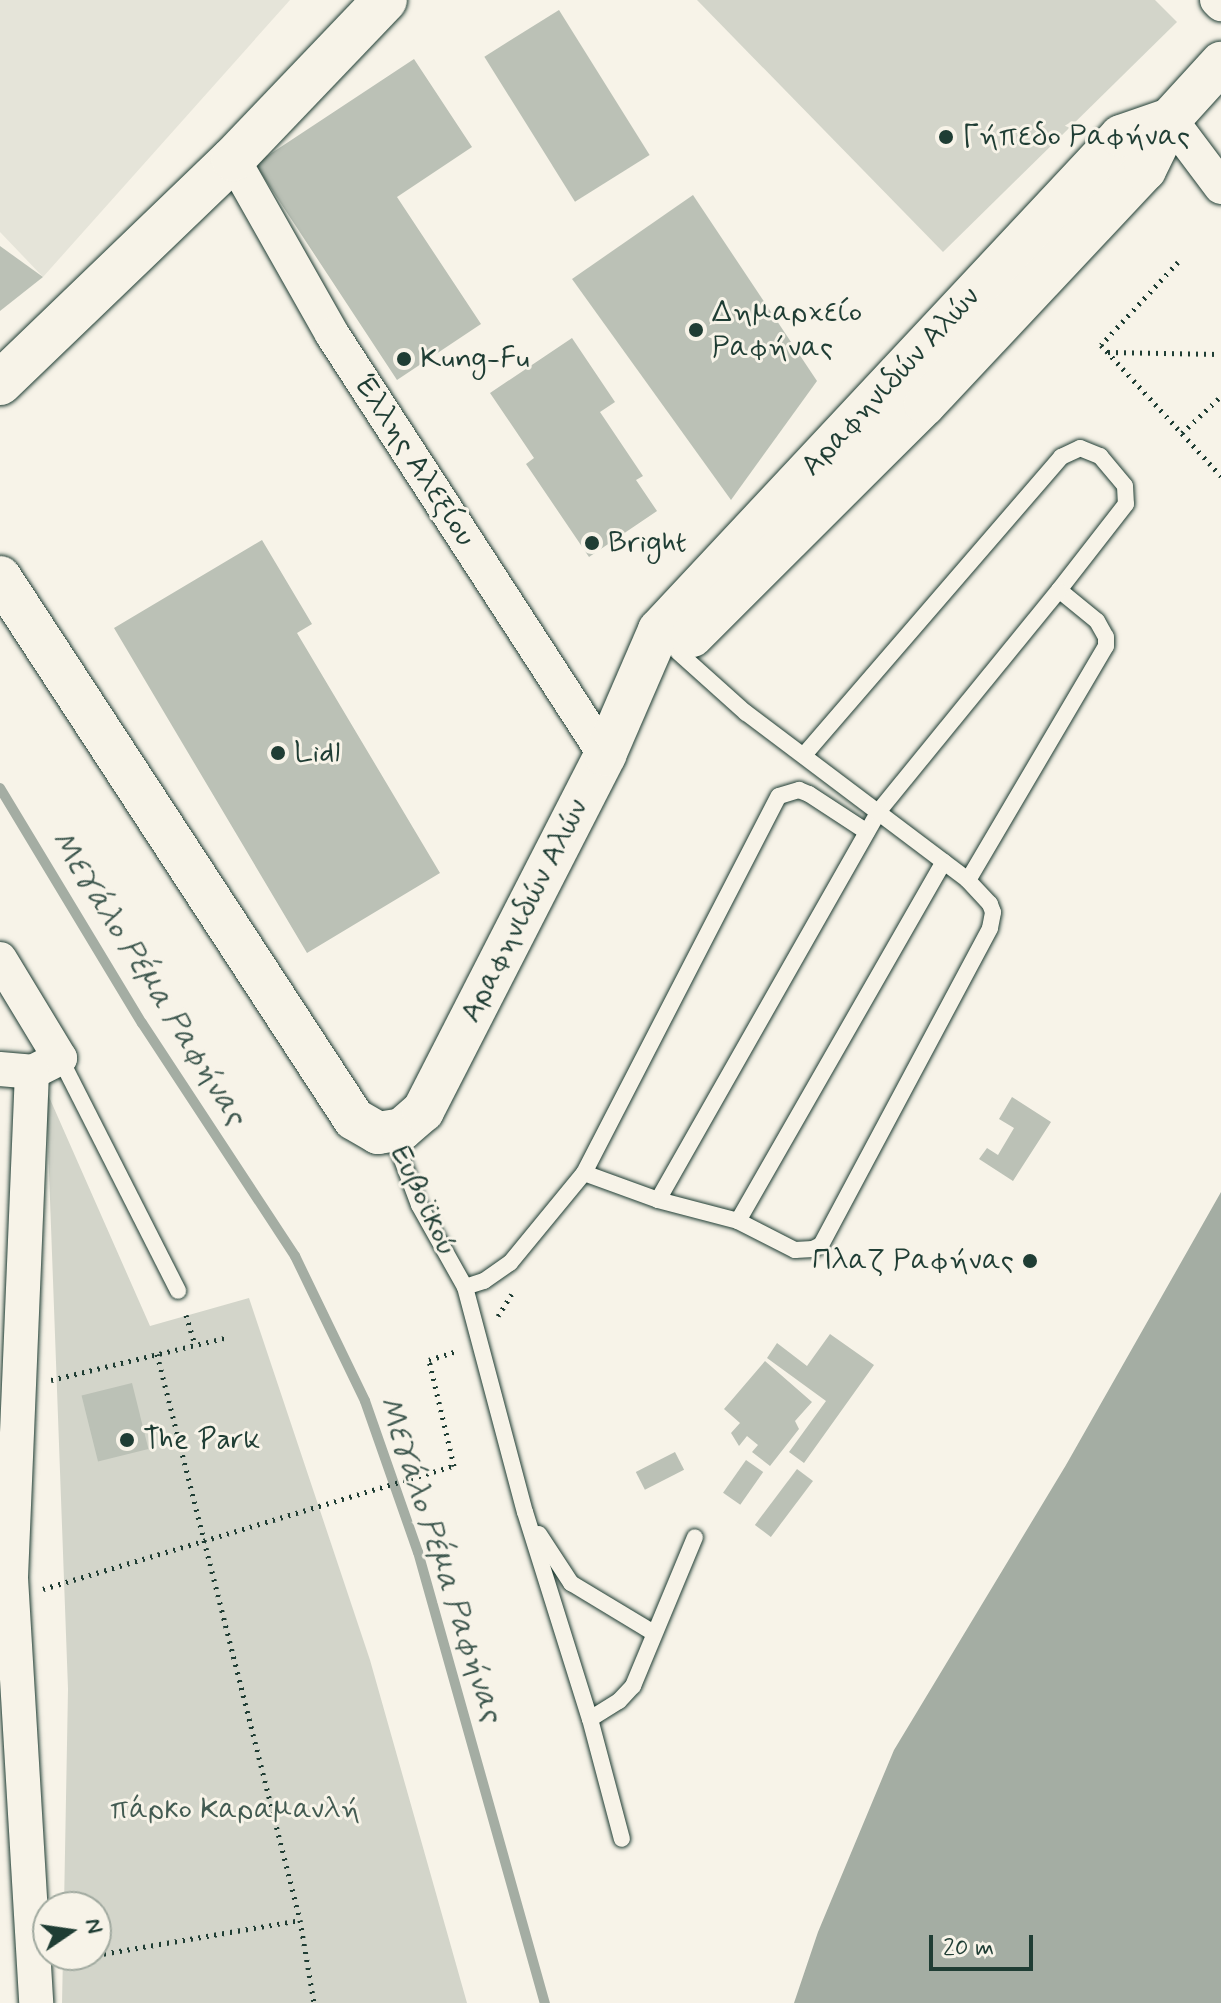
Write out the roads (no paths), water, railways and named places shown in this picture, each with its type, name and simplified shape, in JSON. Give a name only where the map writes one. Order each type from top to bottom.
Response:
[{"type":"main road","points":[[0,383],[233,159],[383,1]]},
{"type":"street","name":"Αραφηνιδών Αλών","points":[[640,675],[678,652],[925,404],[1145,170],[1170,119],[1221,63]]},
{"type":"street","name":"Αραφηνιδών Αλών","points":[[391,1132],[402,1129],[423,1111],[605,755],[659,630],[1121,136],[1170,119]]},
{"type":"street","points":[[1170,119],[1221,187]]},
{"type":"street","name":"Έλλης Αλεξίου","points":[[233,159],[332,334],[605,755]]},
{"type":"street","name":"Ευβοϊκού","points":[[0,577],[354,1119],[378,1133],[391,1132]]},
{"type":"street","points":[[0,959],[31,1066],[19,1388],[7,1586],[36,2003]]},
{"type":"lane","points":[[658,1200],[878,812],[1121,512],[1127,495],[1120,478],[1100,456],[1080,448],[1061,457],[804,755]]},
{"type":"lane","points":[[968,880],[1106,646],[1106,637],[1097,621],[1059,590]]},
{"type":"lane","points":[[584,1173],[658,1200],[738,1221],[795,1250],[813,1249],[827,1237],[990,928],[993,912],[990,904],[968,880],[746,713],[678,652]]},
{"type":"lane","points":[[465,1287],[484,1281],[510,1263],[584,1173],[779,796],[788,791],[809,794],[867,832]]},
{"type":"lane","points":[[738,1221],[944,862]]},
{"type":"lane","points":[[31,1066],[178,1291]]},
{"type":"lane","name":"Ευβοϊκού","points":[[391,1132],[419,1205],[465,1287],[525,1512],[590,1719],[622,1839]]},
{"type":"lane","points":[[525,1512],[566,1578],[654,1633]]},
{"type":"lane","points":[[590,1719],[627,1694],[695,1537]]},
{"type":"waterway","name":"Μεγάλο Ρέμα Ραφήνας","points":[[0,788],[142,1023],[295,1256],[365,1401],[418,1552],[545,2003]]},
{"type":"place","name":"Γήπεδο Ραφήνας","points":[[946,137]]},
{"type":"place","name":"Δημαρχείο Ραφήνας","points":[[696,330]]},
{"type":"place","name":"Kung-Fu","points":[[404,359]]},
{"type":"place","name":"Bright","points":[[592,543]]},
{"type":"place","name":"Lidl","points":[[278,753]]},
{"type":"place","name":"Πλαζ Ραφήνας","points":[[1030,1261]]},
{"type":"place","name":"The Park","points":[[127,1440]]},
{"type":"park label","name":"πάρκο Καραμανλή","points":[[235,1810]]}]
